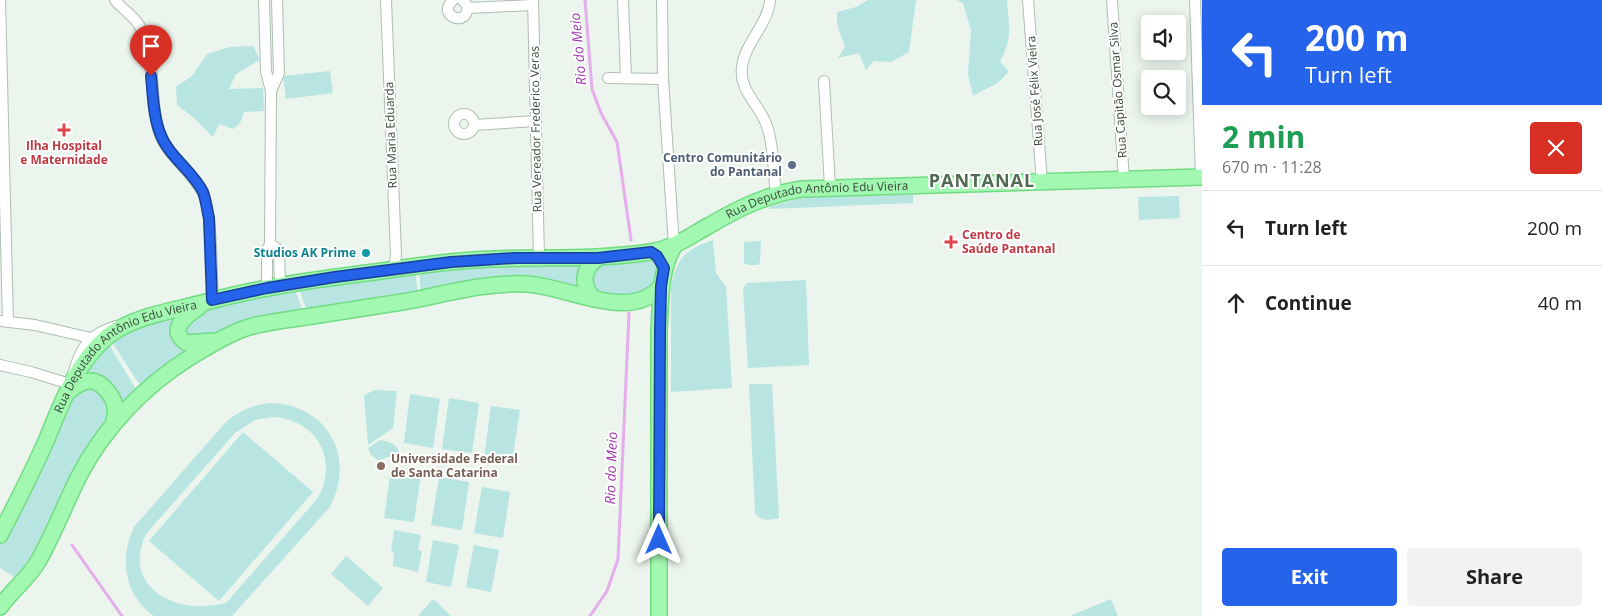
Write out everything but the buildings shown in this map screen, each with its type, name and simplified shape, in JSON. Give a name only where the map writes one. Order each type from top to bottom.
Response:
[{"type":"main road","name":"Rua Deputado Antônio Edu Vieira","points":[[651,252],[674,246],[741,208],[776,194],[802,189],[1202,177]]},
{"type":"main road","points":[[659,616],[661,286],[664,268],[674,246]]},
{"type":"main road","points":[[594,299],[587,291],[585,280],[587,269],[598,258],[651,252],[657,256],[664,268]]},
{"type":"main road","name":"Rua Deputado Antônio Edu Vieira","points":[[0,535],[22,494],[68,389],[83,364],[96,347],[113,332],[132,322],[210,301],[273,287],[394,269],[468,260],[598,258]]},
{"type":"main road","points":[[0,607],[38,562],[86,463],[105,433],[159,379],[190,358],[245,328],[268,322],[397,303],[497,285],[535,285],[594,299],[621,302],[640,300],[653,294],[661,286]]},
{"type":"main road","points":[[640,300],[649,307],[660,331]]},
{"type":"main road","points":[[210,301],[182,320],[178,327],[179,336],[187,343],[195,344],[223,339]]},
{"type":"main road","points":[[68,389],[90,380],[98,382],[112,397],[115,407],[114,423]]},
{"type":"street","points":[[0,0],[4,321],[35,325],[91,338]]},
{"type":"street","points":[[115,0],[139,24],[146,41],[155,113],[160,133],[168,148],[202,192],[209,218],[210,301]]},
{"type":"street","points":[[264,0],[266,71],[271,91],[270,244],[279,250],[273,287]]},
{"type":"street","points":[[271,91],[279,73],[277,0]]},
{"type":"street","name":"Rua Maria Eduarda","points":[[386,0],[396,255],[394,269]]},
{"type":"street","points":[[453,0],[448,7],[451,16],[457,19],[464,17],[465,4],[533,2]]},
{"type":"street","points":[[623,0],[626,78]]},
{"type":"street","points":[[662,0],[663,79],[674,246]]},
{"type":"street","points":[[770,0],[765,18],[745,55],[742,66],[742,79],[744,87],[758,109],[769,132],[776,194]]},
{"type":"street","name":"Rua José Félix Vieira","points":[[1028,0],[1042,182]]},
{"type":"street","name":"Rua Capitão Osmar Silva","points":[[1112,0],[1124,180]]},
{"type":"street","points":[[1195,0],[1202,177]]},
{"type":"street","name":"Rua Vereador Frederico Veras","points":[[533,2],[539,258]]},
{"type":"street","points":[[608,78],[663,79]]},
{"type":"street","points":[[824,82],[830,187]]},
{"type":"street","points":[[474,125],[536,121]]},
{"type":"street","points":[[0,365],[68,389],[81,354],[91,338],[102,331],[132,322]]},
{"type":"shaded area","points":[[868,0],[916,0],[909,52],[891,62],[874,61],[866,70],[859,53],[838,58],[845,47],[837,24],[837,12],[856,7]]},
{"type":"shaded area","points":[[957,0],[1007,0],[1008,39],[1000,62],[1009,71],[999,82],[973,96],[968,74],[971,30],[963,3]]},
{"type":"shaded area","points":[[253,46],[260,60],[236,74],[229,89],[263,88],[264,111],[244,112],[240,123],[233,129],[219,124],[213,137],[193,117],[177,105],[176,87],[192,76],[207,54],[230,47]]},
{"type":"shaded area","points":[[330,71],[333,93],[286,99],[283,76]]},
{"type":"shaded area","points":[[811,195],[913,195],[913,203],[769,209],[769,207]]},
{"type":"shaded area","points":[[1179,196],[1180,218],[1139,220],[1138,197]]},
{"type":"shaded area","points":[[713,240],[716,273],[726,287],[732,388],[671,392],[671,287],[673,277],[679,262],[689,251]]},
{"type":"shaded area","points":[[761,241],[760,262],[758,265],[744,263],[744,242]]},
{"type":"shaded area","points":[[653,255],[658,260],[662,271],[648,295],[596,297],[587,275],[592,265]]},
{"type":"shaded area","points":[[590,261],[587,295],[540,283],[421,296],[419,268]]},
{"type":"shaded area","points":[[415,268],[418,296],[308,314],[298,286]]},
{"type":"shaded area","points":[[806,280],[809,365],[748,368],[743,289],[747,283]]},
{"type":"shaded area","points":[[294,286],[304,315],[205,338],[183,335],[184,322],[195,313]]},
{"type":"shaded area","points":[[184,311],[175,325],[203,345],[143,390],[110,339],[121,331]]},
{"type":"shaded area","points":[[107,341],[139,394],[117,416],[114,396],[73,383]]},
{"type":"shaded area","points":[[90,383],[106,394],[110,419],[20,580],[0,568],[0,540],[68,395]]},
{"type":"shaded area","points":[[749,384],[772,384],[779,518],[769,520],[763,519],[755,513]]},
{"type":"shaded area","points":[[375,390],[397,391],[393,428],[368,445],[364,395]]},
{"type":"shaded area","points":[[410,394],[440,399],[433,448],[404,443]]},
{"type":"shaded area","points":[[449,398],[479,403],[472,453],[442,449]]},
{"type":"shaded area","points":[[271,403],[291,406],[308,413],[322,424],[332,438],[338,453],[340,471],[337,489],[329,508],[232,616],[154,616],[136,598],[127,575],[127,551],[134,527],[225,423],[241,412]],"holes":[[[271,417],[287,419],[301,425],[312,433],[320,444],[325,457],[324,485],[317,499],[226,603],[207,606],[189,605],[172,601],[158,594],[147,583],[141,569],[140,553],[146,534],[235,433],[255,420]]]},
{"type":"shaded area","points":[[491,406],[520,410],[512,462],[484,457]]},
{"type":"shaded area","points":[[243,432],[313,492],[219,601],[149,541]]},
{"type":"shaded area","points":[[380,440],[393,444],[400,454],[378,460],[371,455],[368,448]]},
{"type":"shaded area","points":[[391,470],[421,474],[414,522],[384,518]]},
{"type":"shaded area","points":[[439,477],[469,482],[462,530],[431,525]]},
{"type":"shaded area","points":[[482,487],[510,492],[503,538],[474,533]]},
{"type":"shaded area","points":[[394,530],[421,535],[418,550],[422,551],[418,572],[393,566],[394,552],[391,551]]},
{"type":"shaded area","points":[[433,540],[459,545],[451,587],[426,582]]},
{"type":"shaded area","points":[[474,545],[499,550],[491,592],[466,587]]},
{"type":"shaded area","points":[[346,556],[383,588],[368,606],[331,574]]},
{"type":"shaded area","points":[[433,599],[451,616],[418,616]]},
{"type":"shaded area","points":[[1111,599],[1118,616],[1070,616]]},
{"type":"waterway","name":"Rio do Meio","points":[[585,0],[592,89],[601,113],[617,142],[631,240]]},
{"type":"waterway","name":"Rio do Meio","points":[[590,616],[607,591],[618,559],[629,313]]},
{"type":"waterway","points":[[72,545],[122,616]]},
{"type":"place","name":"Ilha Hospital e Maternidade","points":[[64,130]]},
{"type":"place","name":"Centro Comunitário do Pantanal","points":[[792,165]]},
{"type":"place","name":"Centro de Saúde Pantanal","points":[[951,242]]},
{"type":"place","name":"Studios AK Prime","points":[[366,253]]},
{"type":"place","name":"Universidade Federal de Santa Catarina","points":[[381,466]]},
{"type":"district","name":"PANTANAL","points":[[982,181]]},
{"type":"route","points":[[151,76],[155,113],[160,133],[168,148],[202,192],[206,205],[209,218],[212,300],[267,288],[335,277],[451,262],[515,258],[598,258],[651,252],[657,256],[664,268],[661,286],[660,331],[659,540]]}]
